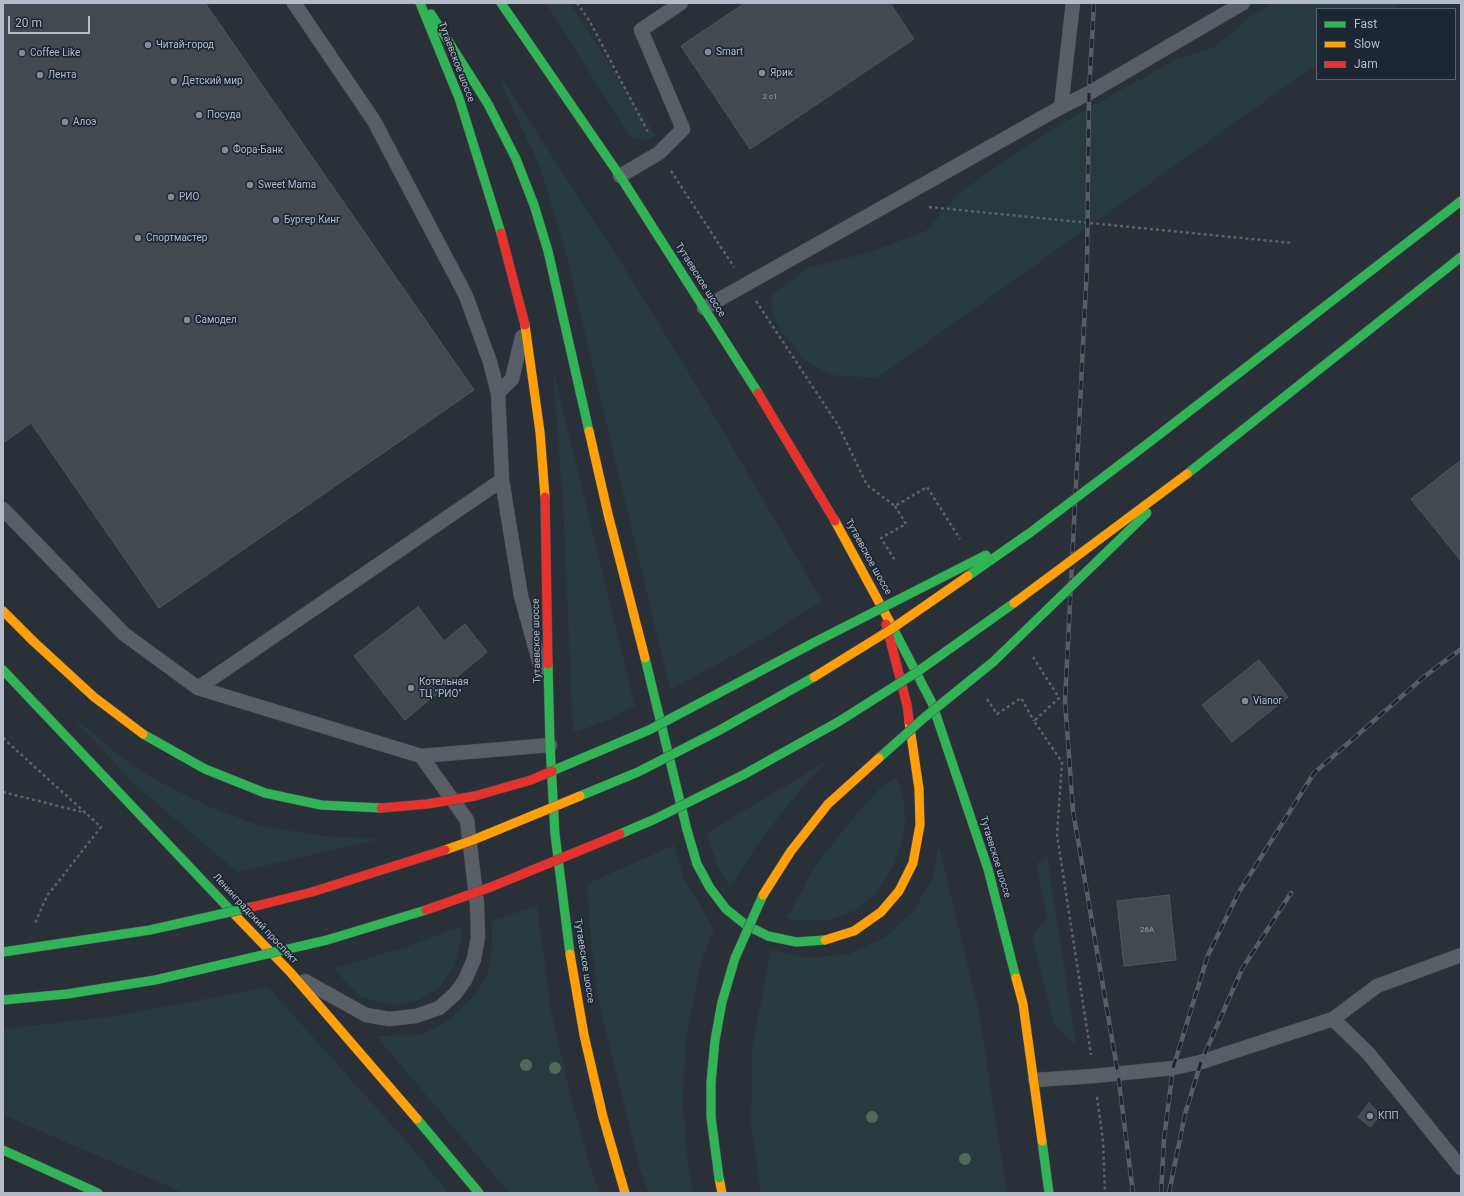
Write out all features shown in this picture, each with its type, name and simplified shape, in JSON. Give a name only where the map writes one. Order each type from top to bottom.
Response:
[{"type":"main road","name":"Тутаевское шоссе","points":[[420,3],[459,98],[485,178],[508,256],[525,327],[541,440],[545,503],[550,745],[555,834],[570,952],[588,1050],[603,1117],[625,1193]]},
{"type":"main road","points":[[424,3],[488,104],[516,159],[534,205],[548,251],[608,514],[687,830],[697,864],[710,888],[726,909],[746,925],[768,936],[803,942],[826,940],[854,930],[881,912],[899,891],[913,863],[920,825],[919,789],[907,705],[881,602]]},
{"type":"main road","name":"Тутаевское шоссе","points":[[501,3],[620,176],[769,410],[849,544],[881,602],[932,703],[988,869],[1023,1004],[1035,1080],[1049,1193]]},
{"type":"main road","points":[[3,952],[150,930],[226,914],[312,892],[398,866],[473,840],[575,799],[638,772],[711,735],[813,677],[890,630],[1031,532],[1461,201]]},
{"type":"main road","points":[[3,1000],[67,994],[155,980],[328,940],[416,913],[490,887],[655,819],[744,775],[824,730],[917,672],[1002,612],[1187,474],[1461,257]]},
{"type":"main road","points":[[722,1193],[711,1117],[711,1083],[715,1040],[722,1002],[735,958],[748,926],[769,883],[791,851],[828,804],[925,717],[993,662],[1187,474]]},
{"type":"main road","points":[[3,611],[33,641],[100,702],[147,737],[205,769],[265,792],[321,805],[391,808],[475,796],[531,780],[649,730],[816,642],[1031,532]]},
{"type":"main road","name":"Ленинградский проспект","points":[[3,670],[131,807],[291,973],[417,1118],[479,1193]]},
{"type":"main road","points":[[3,1150],[98,1193]]},
{"type":"lane","points":[[294,3],[374,121],[466,296],[490,362],[498,393],[502,480],[521,596],[550,698]]},
{"type":"lane","points":[[620,176],[659,153],[683,130],[641,30],[681,3]]},
{"type":"lane","points":[[1061,107],[1073,3]]},
{"type":"lane","points":[[704,308],[1061,107],[1090,93],[1243,3]]},
{"type":"lane","points":[[498,393],[512,379],[525,327]]},
{"type":"lane","points":[[198,688],[502,480]]},
{"type":"lane","points":[[3,509],[124,634],[198,688],[420,756],[550,745]]},
{"type":"lane","points":[[291,973],[366,1015],[389,1019],[416,1016],[439,1008],[455,994],[465,980],[474,959],[478,937],[477,904],[467,820],[420,756]]},
{"type":"lane","points":[[1035,1080],[1173,1068],[1201,1062],[1333,1019],[1377,986],[1461,955]]},
{"type":"lane","points":[[1333,1019],[1368,1054],[1461,1168]]},
{"type":"path","points":[[577,3],[589,20],[659,153],[838,425],[867,485],[895,506],[906,524],[881,538],[896,562]]},
{"type":"path","points":[[926,207],[1292,243]]},
{"type":"path","points":[[895,506],[927,487],[964,546]]},
{"type":"path","points":[[1030,652],[1059,698],[1034,721]]},
{"type":"path","points":[[987,698],[997,714],[1021,698],[1034,721],[1062,762],[1057,835],[1103,1141],[1105,1193]]},
{"type":"path","points":[[3,738],[101,827],[47,896],[34,924]]},
{"type":"path","points":[[3,792],[87,813]]},
{"type":"green space","points":[[546,3],[570,3],[656,136],[645,140],[630,137]]},
{"type":"green space","points":[[1274,3],[1402,3],[1395,8],[1316,8],[1316,65],[877,378],[831,375],[803,360],[773,317],[771,295],[810,267],[867,253],[926,231],[959,193],[1016,153],[1079,113],[1177,59],[1215,47],[1252,15]]},
{"type":"green space","points":[[499,74],[634,283],[701,393],[822,601],[756,643],[670,690],[565,250],[540,167],[507,96]]},
{"type":"green space","points":[[553,370],[635,706],[608,720],[573,733],[563,504]]},
{"type":"green space","points":[[67,712],[130,764],[171,788],[215,809],[261,826],[323,836],[380,839],[237,872],[135,785]]},
{"type":"green space","points":[[832,758],[810,779],[783,811],[755,848],[730,888],[717,864],[706,833]]},
{"type":"green space","points":[[897,777],[904,800],[905,821],[903,838],[893,867],[876,894],[856,910],[830,920],[805,921],[787,918],[815,866],[848,824],[880,788]]},
{"type":"green space","points":[[674,845],[684,878],[714,929],[701,963],[686,1039],[683,1100],[687,1153],[693,1193],[649,1193],[640,1169],[598,999],[591,940],[587,884]]},
{"type":"green space","points":[[939,846],[978,1007],[1007,1193],[761,1193],[751,1123],[752,1048],[771,950],[808,958],[850,954],[887,936],[914,910],[932,879]]},
{"type":"green space","points":[[1047,856],[1076,1045],[1054,1025],[1032,936],[1047,918],[1036,864]]},
{"type":"green space","points":[[537,905],[551,1010],[570,1093],[590,1166],[600,1193],[509,1193],[376,1036],[421,1035],[449,1020],[475,996],[488,972],[492,948],[492,921]]},
{"type":"green space","points":[[460,927],[463,936],[454,966],[440,987],[419,1000],[400,1005],[378,1002],[361,997],[348,985],[334,968],[400,949]]},
{"type":"green space","points":[[268,987],[400,1134],[449,1193],[184,1193],[3,1115],[3,1029],[116,1016]]},
{"type":"building","name":"РИО","points":[[3,3],[205,3],[474,390],[159,608],[31,423],[3,443]]},
{"type":"building","points":[[745,3],[890,3],[914,39],[750,149],[681,46]]},
{"type":"building","points":[[1461,460],[1461,561],[1411,499]]},
{"type":"building","name":"Котельная ТЦ \"РИО\"","points":[[418,607],[444,641],[465,624],[487,652],[405,720],[354,656]]},
{"type":"building","name":"Vianor","points":[[1259,660],[1288,697],[1232,742],[1202,705]]},
{"type":"building","points":[[1169,895],[1176,960],[1124,966],[1117,901]]},
{"type":"building","name":"КПП","points":[[1369,1103],[1381,1115],[1370,1127],[1358,1117]]},
{"type":"railway","points":[[1094,3],[1089,93],[1087,267],[1065,701],[1073,811],[1118,1074],[1133,1193]]},
{"type":"railway","points":[[1161,1193],[1164,1139],[1173,1068],[1208,955],[1239,892],[1314,773],[1425,676],[1461,649]]},
{"type":"railway","points":[[1169,1193],[1185,1114],[1201,1062],[1242,969],[1291,893]]},
{"type":"traffic: fast","points":[[420,3],[459,98],[501,233]]},
{"type":"traffic: fast","points":[[501,3],[620,176],[758,393]]},
{"type":"traffic: fast","points":[[431,14],[488,104],[516,159],[534,205],[548,251],[589,431]]},
{"type":"traffic: fast","points":[[1151,441],[1461,201]]},
{"type":"traffic: fast","points":[[1187,474],[1461,257]]},
{"type":"traffic: fast","points":[[968,576],[1031,532],[1151,441]]},
{"type":"traffic: fast","points":[[879,758],[925,717],[993,662],[1147,513]]},
{"type":"traffic: fast","points":[[552,771],[649,730],[815,642],[986,555]]},
{"type":"traffic: fast","points":[[620,834],[655,819],[743,775],[838,722],[917,672],[1014,603]]},
{"type":"traffic: fast","points":[[893,628],[932,703],[988,869],[1016,978]]},
{"type":"traffic: fast","points":[[645,658],[687,830],[697,864],[710,888],[726,909],[746,925],[768,936],[796,942],[825,940]]},
{"type":"traffic: fast","points":[[548,664],[550,745],[555,834],[570,954]]},
{"type":"traffic: fast","points":[[3,670],[236,916]]},
{"type":"traffic: fast","points":[[580,796],[638,772],[718,731],[814,677]]},
{"type":"traffic: fast","points":[[143,734],[205,769],[265,793],[321,805],[381,808]]},
{"type":"traffic: fast","points":[[719,1178],[711,1117],[711,1083],[715,1040],[722,1002],[735,958],[763,895]]},
{"type":"traffic: fast","points":[[3,952],[150,930],[252,907]]},
{"type":"traffic: fast","points":[[3,1000],[67,994],[155,980],[327,940],[426,910]]},
{"type":"traffic: fast","points":[[417,1119],[479,1193]]},
{"type":"traffic: fast","points":[[1042,1141],[1049,1193]]},
{"type":"traffic: fast","points":[[3,1150],[98,1193]]},
{"type":"traffic: slow","points":[[525,325],[540,432],[545,497]]},
{"type":"traffic: slow","points":[[589,431],[608,514],[645,658]]},
{"type":"traffic: slow","points":[[1014,603],[1187,474]]},
{"type":"traffic: slow","points":[[835,521],[893,628]]},
{"type":"traffic: slow","points":[[814,677],[890,630],[968,576]]},
{"type":"traffic: slow","points":[[3,611],[33,641]]},
{"type":"traffic: slow","points":[[33,641],[94,697],[143,734]]},
{"type":"traffic: slow","points":[[825,940],[854,931],[881,912],[899,891],[913,863],[920,825],[919,789],[909,721]]},
{"type":"traffic: slow","points":[[763,895],[791,851],[828,804],[879,758]]},
{"type":"traffic: slow","points":[[445,850],[580,796]]},
{"type":"traffic: slow","points":[[236,916],[291,973],[417,1119]]},
{"type":"traffic: slow","points":[[570,954],[584,1035],[603,1117],[625,1193]]},
{"type":"traffic: slow","points":[[1016,978],[1023,1004],[1042,1141]]},
{"type":"traffic: slow","points":[[719,1178],[722,1193]]},
{"type":"traffic: jam","points":[[501,233],[525,325]]},
{"type":"traffic: jam","points":[[758,393],[835,521]]},
{"type":"traffic: jam","points":[[545,497],[548,664]]},
{"type":"traffic: jam","points":[[886,624],[907,705],[909,721]]},
{"type":"traffic: jam","points":[[381,808],[427,804],[475,796],[531,780],[552,771]]},
{"type":"traffic: jam","points":[[426,910],[491,887],[620,834]]},
{"type":"traffic: jam","points":[[252,907],[312,892],[445,850]]},
{"type":"place","name":"Читай-город","points":[[148,45]]},
{"type":"place","name":"Smart","points":[[708,52]]},
{"type":"place","name":"Coffee Like","points":[[22,53]]},
{"type":"place","name":"Ярик","points":[[762,73]]},
{"type":"place","name":"Лента","points":[[40,75]]},
{"type":"place","name":"Детский мир","points":[[174,81]]},
{"type":"place","name":"Посуда","points":[[199,115]]},
{"type":"place","name":"Алоэ","points":[[65,122]]},
{"type":"place","name":"Фора-Банк","points":[[225,150]]},
{"type":"place","name":"Sweet Mama","points":[[250,185]]},
{"type":"place","name":"РИО","points":[[171,197]]},
{"type":"place","name":"Бургер Кинг","points":[[276,220]]},
{"type":"place","name":"Спортмастер","points":[[138,238]]},
{"type":"place","name":"Самодел","points":[[187,320]]},
{"type":"place","name":"Котельная ТЦ \"РИО\"","points":[[411,688]]},
{"type":"place","name":"Vianor","points":[[1245,701]]},
{"type":"place","name":"КПП","points":[[1370,1116]]}]
